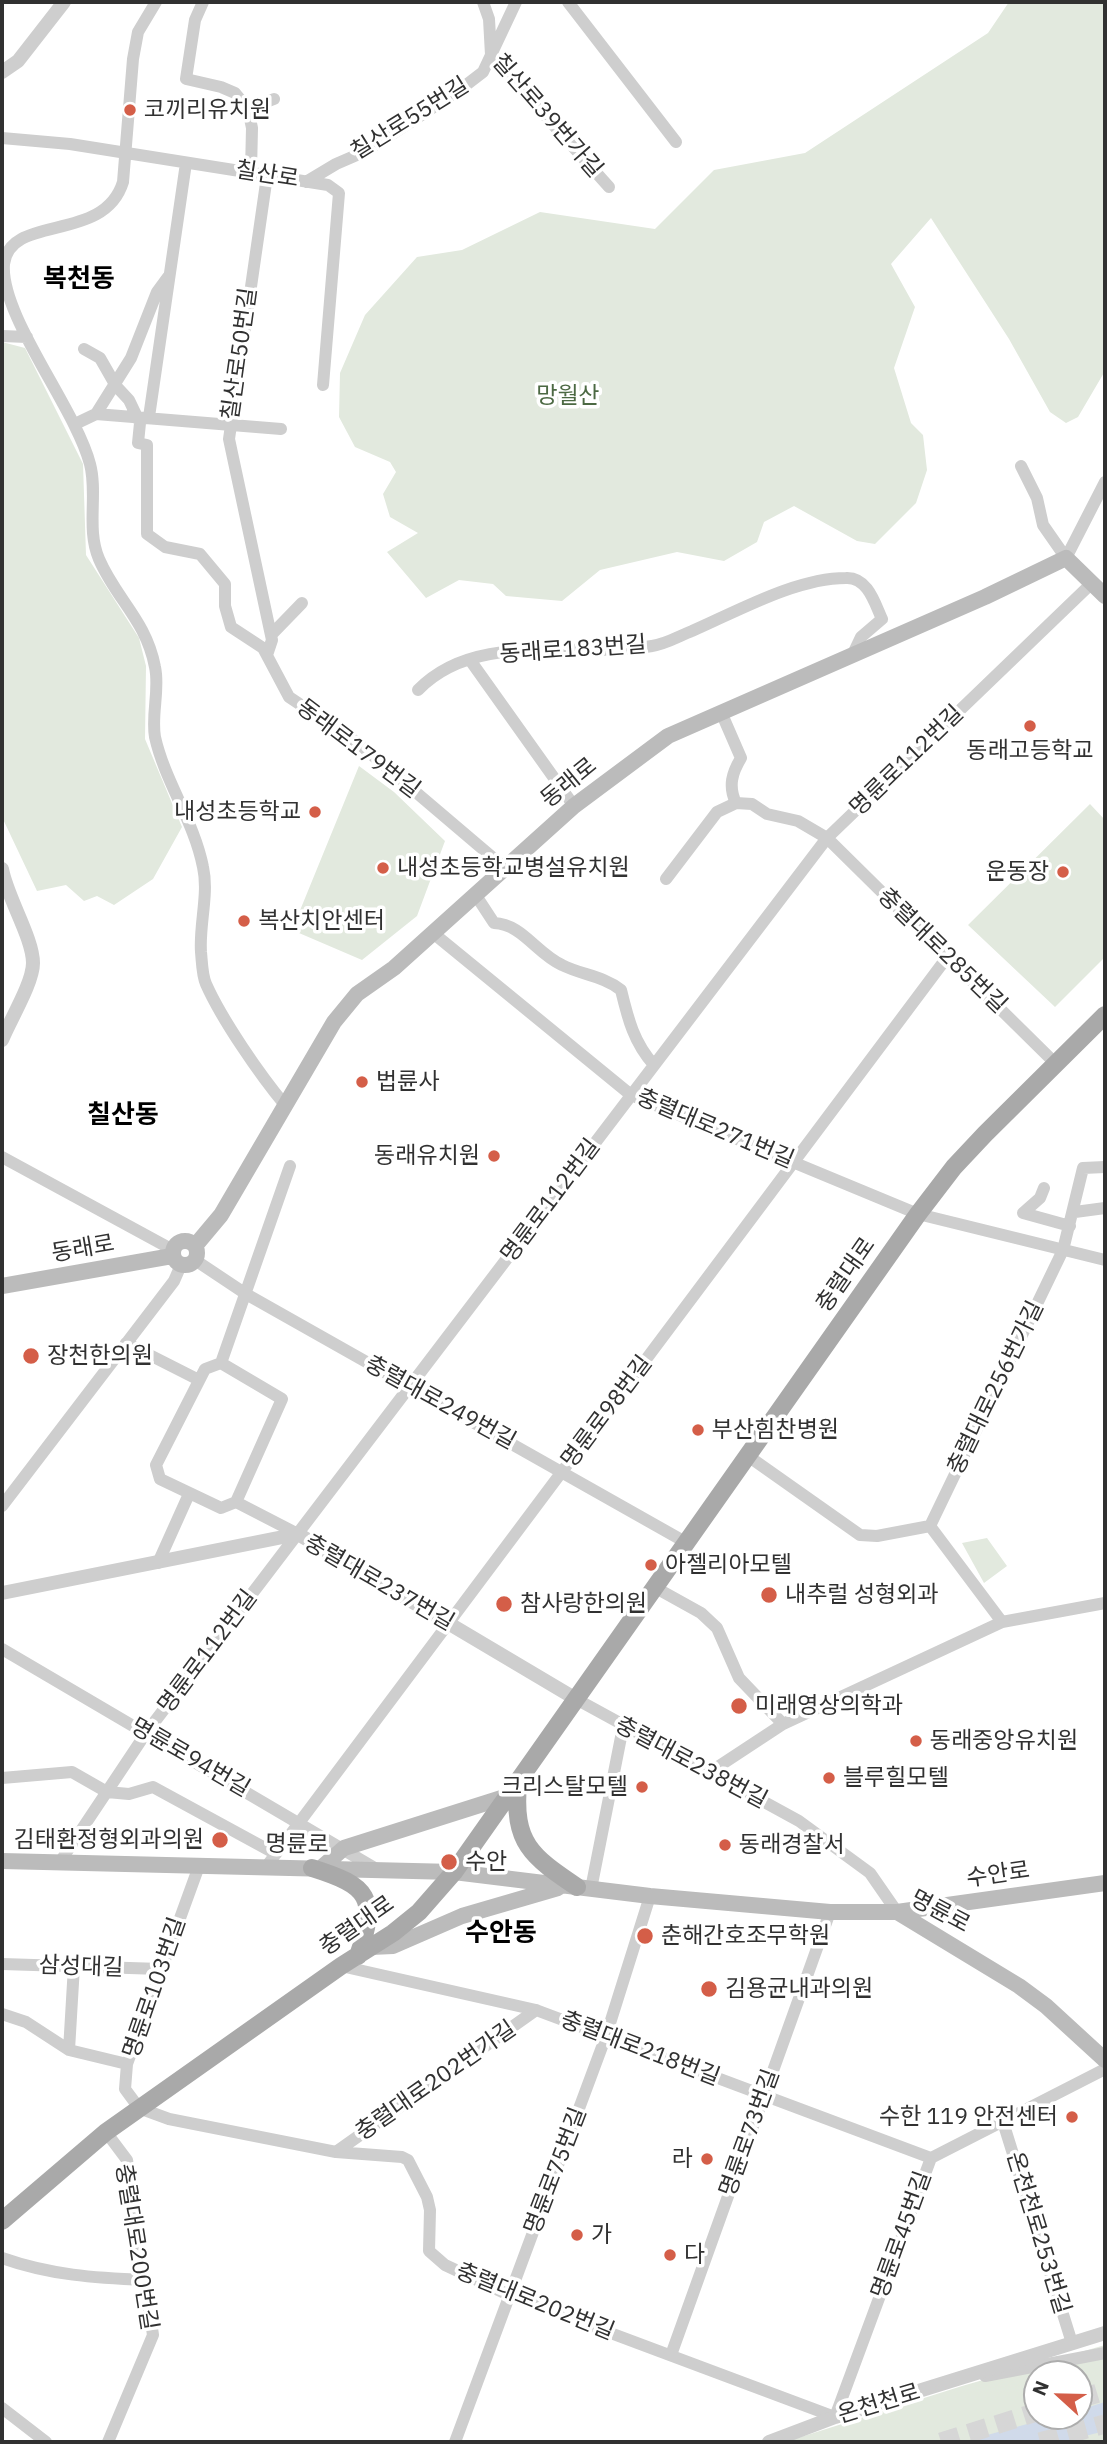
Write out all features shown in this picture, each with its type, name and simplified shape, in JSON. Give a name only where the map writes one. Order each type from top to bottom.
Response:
[{"type":"main road","name":"동래로","points":[[2,1286],[183,1256],[221,1215],[334,1022],[357,995],[394,968],[574,806],[668,736],[1066,558]]},
{"type":"main road","points":[[1066,558],[1105,596]]},
{"type":"main road","name":"충렬대로","points":[[2,2221],[106,2132],[419,1912],[454,1872],[918,1214],[954,1167],[1105,1015]]},
{"type":"main road","points":[[316,1868],[344,1848],[513,1788],[516,1814],[527,1848],[540,1862],[578,1887]]},
{"type":"main road","name":"명륜로","points":[[2,1861],[199,1866],[271,1860],[316,1868],[454,1872],[650,1896],[830,1912],[897,1912],[988,1964],[1019,1986],[1105,2060]]},
{"type":"main road","points":[[316,1868],[349,1881],[364,1896],[368,1923],[365,1952],[393,1947],[462,1916],[578,1887]]},
{"type":"main road","name":"수안로","points":[[897,1912],[1105,1883]]},
{"type":"street","points":[[2,72],[18,61],[64,2]]},
{"type":"street","points":[[156,2],[138,32],[123,181],[118,195],[108,208],[88,219],[29,234],[12,245],[4,262],[6,284],[27,337],[75,424],[91,467],[91,512],[98,558],[148,636],[156,671],[155,736],[170,779],[192,825],[204,869],[201,952],[205,982],[285,1105]]},
{"type":"street","points":[[203,2],[195,20],[186,79],[235,93],[248,109],[252,128],[251,172]]},
{"type":"street","name":"칠산로39번가길","points":[[483,2],[489,19],[491,55],[609,187]]},
{"type":"street","name":"칠산로55번길","points":[[306,182],[366,151],[457,92],[482,72],[516,2]]},
{"type":"street","points":[[568,2],[676,142]]},
{"type":"street","points":[[248,109],[274,99]]},
{"type":"street","name":"칠산로","points":[[2,138],[70,144],[124,155],[251,172],[328,185],[339,193],[323,385]]},
{"type":"street","points":[[144,417],[170,274],[186,163]]},
{"type":"street","name":"칠산로50번길","points":[[267,176],[229,426],[229,439],[271,635],[267,655]]},
{"type":"street","points":[[75,424],[96,414],[116,386],[148,322],[157,292],[170,274]]},
{"type":"street","points":[[2,336],[27,337]]},
{"type":"street","name":"동래로179번길","points":[[84,349],[100,358],[116,386],[144,417],[138,443],[147,445],[147,534],[165,547],[200,554],[225,584],[225,606],[231,627],[263,648],[289,697],[358,743],[505,868]]},
{"type":"street","points":[[96,414],[281,429]]},
{"type":"street","points":[[1021,466],[1037,498],[1043,525],[1066,558],[1105,482]]},
{"type":"street","name":"동래로183번길","points":[[574,806],[470,660],[498,653],[529,650],[617,650],[656,646],[764,601],[786,589],[847,578],[869,590],[882,619],[861,637],[852,656]]},
{"type":"street","name":"명륜로112번길","points":[[61,1862],[146,1733],[827,838],[1092,583]]},
{"type":"street","points":[[271,635],[302,603]]},
{"type":"street","points":[[418,690],[430,678],[452,665],[470,660]]},
{"type":"street","points":[[666,879],[717,812],[736,803],[730,791],[733,770],[741,758],[721,712]]},
{"type":"street","name":"충렬대로285번길","points":[[736,803],[752,804],[767,814],[798,821],[827,838],[1056,1064]]},
{"type":"street","points":[[2,869],[5,887],[33,961],[29,978],[2,1040]]},
{"type":"street","points":[[475,894],[494,923],[509,924],[560,964],[607,979],[621,990],[629,1027],[642,1053],[654,1065]]},
{"type":"street","name":"충렬대로271번길","points":[[433,933],[631,1095],[918,1214],[1105,1260]]},
{"type":"street","name":"명륜로98번길","points":[[271,1860],[948,956]]},
{"type":"street","name":"충렬대로249번길","points":[[2,1157],[183,1256],[687,1543]]},
{"type":"street","points":[[221,1363],[282,1399],[236,1502],[221,1508],[160,1479],[156,1465],[205,1369],[221,1363],[290,1166]]},
{"type":"street","name":"충렬대로256번가길","points":[[930,1526],[1063,1250],[1083,1168],[1105,1167]]},
{"type":"street","points":[[1044,1188],[1040,1198],[1023,1213],[1069,1226]]},
{"type":"street","points":[[1074,1212],[1105,1208]]},
{"type":"street","points":[[2,1506],[174,1281],[183,1256]]},
{"type":"street","points":[[126,1343],[199,1380]]},
{"type":"street","points":[[748,1456],[860,1535],[877,1536],[930,1526],[1002,1622]]},
{"type":"street","points":[[159,1563],[189,1494]]},
{"type":"street","points":[[236,1502],[298,1534]]},
{"type":"street","name":"충렬대로237번길","points":[[2,1593],[298,1534],[576,1699]]},
{"type":"street","points":[[656,1588],[692,1607],[717,1628],[739,1678],[783,1724]]},
{"type":"street","points":[[707,1774],[783,1724],[1002,1622],[1105,1603]]},
{"type":"street","name":"명륜로94번길","points":[[2,1649],[378,1870]]},
{"type":"street","name":"충렬대로238번길","points":[[576,1699],[707,1774],[799,1821],[870,1874],[897,1912]]},
{"type":"street","points":[[578,1887],[623,1727]]},
{"type":"street","points":[[2,1777],[72,1772],[107,1792],[129,1794],[153,1787],[271,1860]]},
{"type":"street","name":"명륜로103번길","points":[[139,2108],[125,2089],[127,2064],[199,1866]]},
{"type":"street","name":"명륜로75번길","points":[[455,2442],[606,2036],[650,1896]]},
{"type":"street","name":"명륜로73번길","points":[[671,2355],[830,1912]]},
{"type":"street","name":"삼성대길","points":[[2,1964],[161,1969]]},
{"type":"street","points":[[69,2050],[74,1966]]},
{"type":"street","name":"충렬대로218번길","points":[[341,1966],[536,2010],[931,2158]]},
{"type":"street","name":"충렬대로202번가길","points":[[335,2152],[536,2010]]},
{"type":"street","points":[[2,2014],[26,2022],[69,2050],[127,2064]]},
{"type":"street","name":"명륜로45번길","points":[[835,2417],[931,2158],[1105,2069]]},
{"type":"street","name":"충렬대로202번길","points":[[139,2108],[169,2119],[335,2152],[408,2160],[430,2210],[429,2251],[445,2265],[509,2295],[835,2417]]},
{"type":"street","name":"온천천로253번길","points":[[1003,2122],[1072,2343]]},
{"type":"street","name":"충렬대로200번길","points":[[106,2132],[127,2160],[153,2335],[108,2442]]},
{"type":"street","points":[[2,2258],[38,2271],[76,2277],[146,2280]]},
{"type":"street","name":"온천천로","points":[[769,2442],[835,2417],[1105,2333]]},
{"type":"street","name":"온천천로","points":[[950,2381],[1105,2353]]},
{"type":"street","points":[[2,2408],[47,2442]]},
{"type":"green space","name":"망월산","points":[[1009,2],[1105,2],[1105,371],[1078,417],[1066,423],[1050,412],[1009,339],[931,218],[891,264],[915,307],[894,368],[911,423],[923,435],[927,470],[916,503],[875,544],[857,541],[794,506],[764,522],[757,542],[724,561],[677,552],[600,570],[562,601],[506,596],[493,584],[459,580],[426,598],[387,552],[418,533],[390,517],[383,494],[396,472],[390,462],[355,447],[339,417],[340,373],[365,315],[417,257],[462,250],[540,212],[655,229],[714,170],[805,153],[988,33]]},
{"type":"green space","points":[[2,342],[25,348],[83,464],[86,555],[139,638],[146,666],[145,739],[182,827],[153,879],[114,905],[97,896],[84,901],[66,885],[37,891],[2,817]]},
{"type":"green space","points":[[359,766],[394,792],[445,841],[417,916],[362,960],[292,930]]},
{"type":"green space","name":"운동장","points":[[1090,804],[1105,820],[1105,957],[1055,1007],[968,925]]},
{"type":"green space","points":[[987,1538],[1007,1566],[984,1583],[962,1543]]},
{"type":"green space","points":[[1105,2345],[1105,2442],[785,2442],[1023,2369],[1023,2430],[1093,2430],[1093,2360],[1053,2360]]},
{"type":"water","points":[[1105,2402],[1105,2431],[1061,2442],[962,2442],[1023,2425],[1023,2430],[1093,2430],[1093,2406]]},
{"type":"tunnel","points":[[1093,2395],[1105,2391]]},
{"type":"tunnel","points":[[941,2442],[1023,2416]]},
{"type":"tunnel","points":[[1040,2442],[1105,2424]]},
{"type":"place","name":"코끼리유치원","points":[[130,110]]},
{"type":"place","name":"동래고등학교","points":[[1030,726]]},
{"type":"place","name":"내성초등학교","points":[[315,812]]},
{"type":"place","name":"내성초등학교병설유치원","points":[[383,868]]},
{"type":"place","name":"운동장","points":[[1063,872]]},
{"type":"place","name":"복산치안센터","points":[[244,921]]},
{"type":"place","name":"법륜사","points":[[362,1082]]},
{"type":"place","name":"동래유치원","points":[[494,1156]]},
{"type":"place","name":"장천한의원","points":[[31,1356]]},
{"type":"place","name":"부산힘찬병원","points":[[698,1430]]},
{"type":"place","name":"아젤리아모텔","points":[[651,1565]]},
{"type":"place","name":"내추럴 성형외과","points":[[769,1595]]},
{"type":"place","name":"참사랑한의원","points":[[504,1604]]},
{"type":"place","name":"미래영상의학과","points":[[739,1706]]},
{"type":"place","name":"동래중앙유치원","points":[[916,1741]]},
{"type":"place","name":"블루힐모텔","points":[[829,1778]]},
{"type":"place","name":"크리스탈모텔","points":[[642,1787]]},
{"type":"place","name":"김태환정형외과의원","points":[[220,1840]]},
{"type":"place","name":"동래경찰서","points":[[725,1845]]},
{"type":"place","name":"수안","points":[[449,1862]]},
{"type":"place","name":"춘해간호조무학원","points":[[645,1936]]},
{"type":"place","name":"김용균내과의원","points":[[709,1989]]},
{"type":"place","name":"수한 119 안전센터","points":[[1072,2117]]},
{"type":"place","name":"라","points":[[707,2159]]},
{"type":"place","name":"가","points":[[577,2235]]},
{"type":"place","name":"다","points":[[670,2255]]},
{"type":"district","name":"복천동","points":[[79,279]]},
{"type":"district","name":"칠산동","points":[[123,1115]]},
{"type":"district","name":"수안동","points":[[501,1933]]}]
